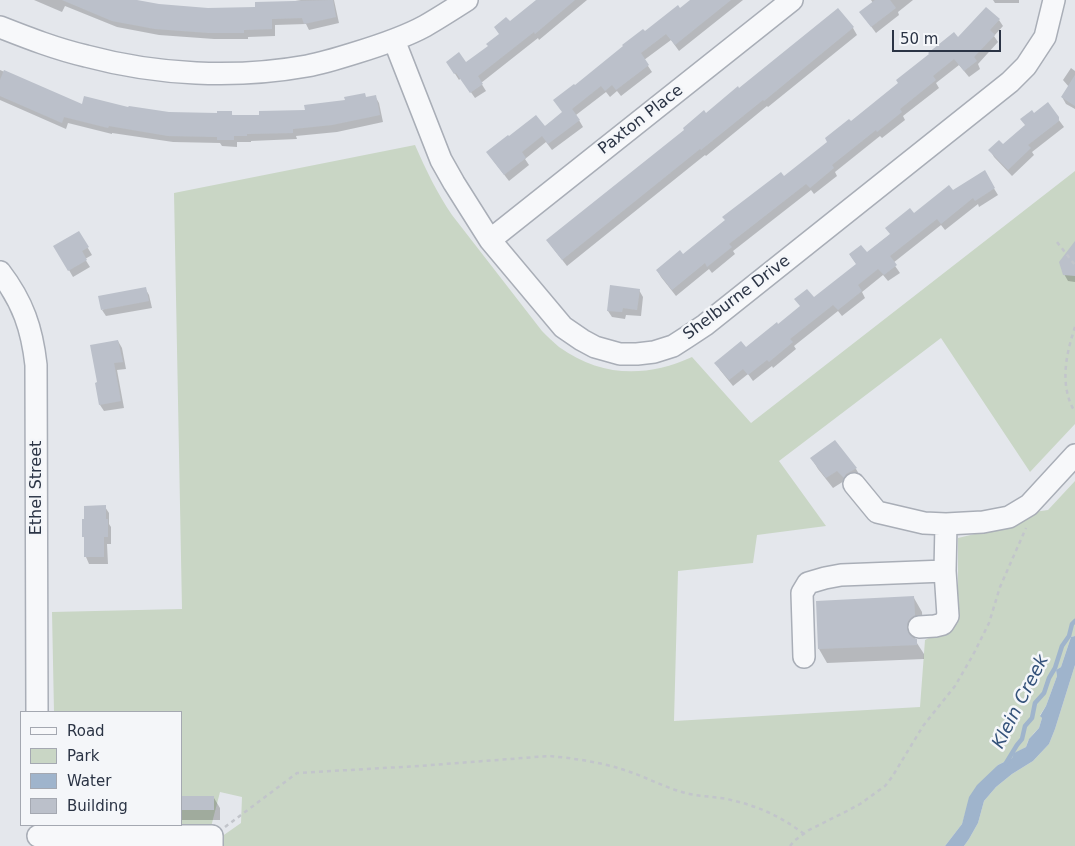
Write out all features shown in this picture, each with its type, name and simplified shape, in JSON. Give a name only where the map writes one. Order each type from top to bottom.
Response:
[{"type":"street","points":[[0,28],[45,44],[119,64],[162,70],[206,73],[252,72],[308,66],[394,40],[424,26],[467,0]]},
{"type":"street","name":"Paxton Place","points":[[490,240],[792,0]]},
{"type":"street","name":"Shelburne Drive","points":[[394,40],[441,160],[490,240],[563,327],[595,347],[620,354],[637,354],[654,352],[673,346],[705,325],[1010,82],[1026,66],[1046,37],[1054,0]]},
{"type":"street","name":"Ethel Street","points":[[0,272],[20,303],[33,343],[36,365],[38,711]]},
{"type":"street","points":[[854,484],[877,512],[924,523],[983,522],[1009,517],[1029,505],[1075,455]]},
{"type":"street","points":[[920,627],[943,624],[947,620],[946,524]]},
{"type":"street","points":[[804,657],[802,593],[808,583],[841,575],[945,571]]},
{"type":"street","points":[[38,836],[212,841]]},
{"type":"path","points":[[1057,242],[1075,265]]},
{"type":"path","points":[[1075,327],[1070,345],[1065,380],[1067,392],[1075,412]]},
{"type":"path","points":[[790,846],[809,830],[860,804],[885,786],[892,777],[923,726],[955,686],[974,655],[989,622],[1000,587],[1028,525]]},
{"type":"path","points":[[212,841],[297,773],[549,756],[621,768],[662,786],[684,793],[731,800],[772,813],[790,823],[804,834]]},
{"type":"green space","points":[[415,145],[432,181],[452,215],[542,331],[559,347],[591,364],[607,369],[624,371],[658,369],[692,357],[751,423],[1075,171],[1075,424],[1030,472],[941,338],[779,461],[826,526],[757,535],[753,563],[678,571],[674,721],[920,707],[925,640],[958,623],[958,538],[1000,528],[1027,513],[1048,510],[1075,481],[1075,636],[1071,637],[1061,667],[1056,670],[1057,676],[1046,706],[1040,715],[1042,718],[1039,728],[1028,741],[1026,747],[1015,753],[1012,758],[998,765],[965,814],[962,824],[945,846],[221,846],[221,837],[241,823],[242,797],[220,792],[211,827],[56,846],[56,826],[182,826],[182,711],[54,711],[52,612],[182,609],[174,193]]},
{"type":"green space","points":[[1075,665],[1075,846],[964,846],[978,823],[984,801],[996,787],[1033,761],[1049,744]]},
{"type":"water","points":[[1075,636],[1075,665],[1049,744],[1033,761],[996,787],[984,801],[978,823],[964,846],[945,846],[962,824],[969,797],[977,785],[998,765],[1012,758],[1014,753],[1026,747],[1029,739],[1039,728],[1042,718],[1040,716],[1046,706],[1057,676],[1056,670],[1061,667],[1071,637]]},
{"type":"building","points":[[62,0],[137,0],[159,4],[208,8],[255,7],[255,2],[333,0],[336,17],[304,24],[302,18],[272,19],[272,29],[244,30],[244,33],[209,33],[155,29],[112,21]]},
{"type":"building","points":[[536,0],[575,0],[535,34],[534,32],[478,76],[483,84],[470,93],[446,62],[459,52],[466,62],[488,46],[486,44],[499,34],[494,27],[506,17],[510,21]]},
{"type":"building","points":[[690,0],[731,0],[675,45],[666,34],[641,53],[649,65],[616,90],[612,85],[605,91],[601,86],[572,109],[580,120],[548,144],[542,136],[522,152],[526,158],[504,175],[486,152],[536,115],[545,126],[562,112],[553,100],[575,85],[643,29],[645,31],[678,5],[680,8]]},
{"type":"building","points":[[875,0],[890,0],[896,8],[871,27],[859,12]]},
{"type":"building","points":[[986,7],[1000,19],[990,30],[995,35],[974,57],[977,61],[964,71],[954,59],[933,76],[936,80],[900,109],[902,112],[832,165],[834,168],[810,188],[806,184],[729,244],[732,247],[707,267],[705,263],[672,290],[656,270],[680,250],[683,254],[725,220],[722,217],[781,172],[784,176],[827,142],[825,138],[849,119],[851,121],[898,83],[896,80],[954,32],[958,37]]},
{"type":"building","points":[[838,8],[854,27],[764,101],[700,149],[562,260],[546,240],[684,130],[683,128],[704,110],[706,113],[738,86],[739,88]]},
{"type":"building","points":[[4,70],[82,104],[84,96],[128,107],[169,112],[217,113],[217,111],[232,111],[232,115],[259,115],[259,111],[305,110],[304,105],[345,100],[344,97],[365,93],[366,97],[376,95],[380,115],[332,125],[293,129],[293,133],[234,136],[234,140],[217,140],[217,137],[168,136],[109,126],[108,128],[64,117],[62,123],[0,96],[0,80]]},
{"type":"building","points":[[1075,75],[1075,106],[1061,97]]},
{"type":"building","points":[[1048,102],[1059,117],[1059,121],[1028,145],[1031,148],[1008,170],[988,150],[999,140],[1003,144],[1025,125],[1020,119],[1032,110],[1034,113]]},
{"type":"building","points":[[985,170],[995,188],[975,201],[973,198],[941,224],[937,219],[890,256],[897,265],[884,275],[878,269],[858,285],[862,291],[838,310],[833,305],[790,339],[793,342],[769,362],[767,360],[748,375],[743,369],[729,380],[714,363],[741,341],[746,347],[777,322],[778,324],[800,306],[794,299],[807,289],[814,297],[856,264],[849,254],[861,245],[867,252],[890,234],[885,228],[910,208],[914,213],[949,185],[953,190]]},
{"type":"building","points":[[79,231],[89,247],[82,251],[87,260],[68,271],[53,246]]},
{"type":"building","points":[[1075,241],[1075,276],[1063,275],[1059,262]]},
{"type":"building","points":[[610,285],[640,289],[637,310],[623,308],[622,312],[607,311]]},
{"type":"building","points":[[146,287],[149,301],[101,310],[98,296]]},
{"type":"building","points":[[118,340],[123,362],[114,363],[121,401],[99,405],[90,345]]},
{"type":"building","points":[[835,440],[857,468],[846,474],[844,478],[837,471],[826,478],[810,458]]},
{"type":"building","points":[[106,505],[108,537],[104,537],[104,557],[84,557],[82,519],[84,519],[84,506]]},
{"type":"building","points":[[914,596],[915,615],[908,621],[907,628],[909,634],[917,639],[917,645],[818,649],[816,601]]},
{"type":"building","points":[[182,796],[214,796],[214,810],[182,810]]},
{"type":"waterway","name":"Klein Creek","points":[[1006,763],[1022,739],[1025,726],[1032,718],[1035,703],[1044,693],[1062,646],[1069,636],[1072,624],[1075,621]]}]
